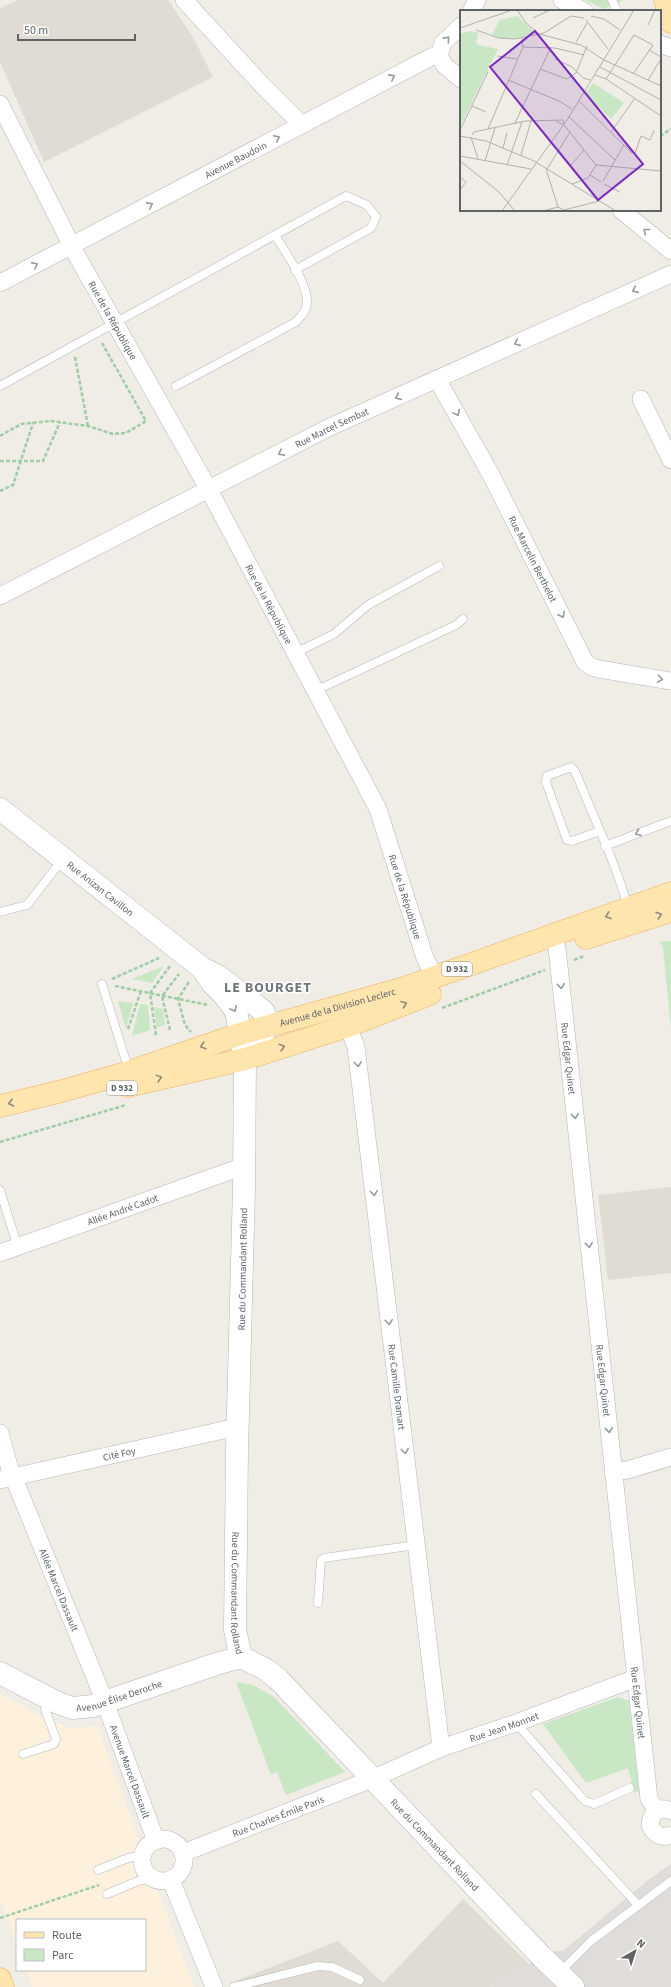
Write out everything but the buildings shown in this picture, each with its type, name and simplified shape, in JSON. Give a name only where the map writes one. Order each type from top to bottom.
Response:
[{"type":"main road","points":[[665,0],[671,22]]},
{"type":"main road","name":"Avenue de la Division Leclerc","points":[[0,1106],[130,1072],[240,1034],[404,988],[671,893]]},
{"type":"main road","name":"Avenue de la Division Leclerc","points":[[0,1122],[164,1077],[244,1059],[348,1026],[557,948],[671,911]]},
{"type":"main road","points":[[0,1979],[3,1987]]},
{"type":"street","points":[[184,0],[263,86],[302,125]]},
{"type":"street","points":[[472,10],[477,0]]},
{"type":"street","points":[[562,0],[582,10]]},
{"type":"street","points":[[460,27],[443,43],[438,55],[444,65],[460,78]]},
{"type":"street","points":[[661,44],[671,48]]},
{"type":"street","name":"Avenue Baudoin","points":[[0,283],[431,57],[438,55]]},
{"type":"street","name":"Rue de la République","points":[[0,104],[72,245],[209,490],[378,809],[424,955],[434,977]]},
{"type":"street","points":[[622,211],[671,251]]},
{"type":"street","name":"Rue Marcel Sembat","points":[[0,596],[330,427],[671,274]]},
{"type":"street","name":"Rue Marcelin Berthelot","points":[[437,379],[490,473],[585,662],[599,669],[671,681]]},
{"type":"street","points":[[641,399],[671,460]]},
{"type":"street","name":"Rue Anizan Cavillon","points":[[0,809],[63,859],[196,975],[213,984],[224,995],[236,1011],[244,1059]]},
{"type":"street","name":"Rue Edgar Quinet","points":[[557,948],[649,1799],[664,1811],[650,1820],[652,1830],[661,1836],[671,1835]]},
{"type":"street","name":"Rue Anizan Cavillon","points":[[196,975],[218,976],[264,1012],[268,1026]]},
{"type":"street","points":[[244,1059],[268,1026]]},
{"type":"street","name":"Rue Camille Dramart","points":[[348,1026],[356,1048],[441,1748]]},
{"type":"street","name":"Rue du Commandant Rolland","points":[[244,1059],[244,1166],[235,1630],[242,1657],[265,1669],[278,1679],[566,1980]]},
{"type":"street","name":"Allée André Cadot","points":[[0,1253],[18,1248],[244,1166]]},
{"type":"street","name":"Cité Foy","points":[[7,1479],[228,1429],[238,1430]]},
{"type":"street","name":"Allée Marcel Dassault","points":[[0,1433],[7,1479],[105,1702]]},
{"type":"street","points":[[613,1472],[627,1470],[671,1457]]},
{"type":"street","name":"Avenue Élise Deroche","points":[[0,1673],[50,1700],[72,1708],[93,1706],[216,1664],[242,1657]]},
{"type":"street","name":"Rue Jean Monnet","points":[[372,1778],[441,1748],[516,1723],[636,1678]]},
{"type":"street","name":"Avenue Marcel Dassault","points":[[105,1702],[156,1841]]},
{"type":"street","name":"Rue Charles Émile Paris","points":[[183,1853],[372,1778]]},
{"type":"street","points":[[169,1840],[179,1847],[183,1853],[183,1866],[181,1872],[171,1880],[158,1880],[152,1878],[144,1868],[143,1855],[150,1844],[156,1841],[169,1840]]},
{"type":"street","points":[[171,1880],[214,1987]]},
{"type":"lane","points":[[612,0],[617,10]]},
{"type":"lane","points":[[0,386],[346,196],[368,205],[376,217],[371,228],[295,270]]},
{"type":"lane","points":[[176,386],[296,322],[304,313],[307,303],[305,290],[275,235]]},
{"type":"lane","points":[[295,653],[334,634],[368,605],[439,566]]},
{"type":"lane","points":[[315,691],[456,625],[463,619]]},
{"type":"lane","points":[[600,831],[572,841],[567,840],[546,782],[547,776],[571,767],[575,771],[600,831],[629,908]]},
{"type":"lane","points":[[605,846],[671,821]]},
{"type":"lane","points":[[0,912],[27,905],[63,859]]},
{"type":"lane","points":[[102,984],[130,1072]]},
{"type":"lane","points":[[0,1190],[18,1248]]},
{"type":"lane","points":[[318,1604],[321,1560],[324,1558],[416,1545]]},
{"type":"lane","points":[[23,1754],[54,1744],[56,1739],[45,1709],[50,1700]]},
{"type":"lane","points":[[516,1723],[585,1801],[594,1804],[630,1788]]},
{"type":"lane","points":[[536,1794],[638,1905]]},
{"type":"lane","points":[[98,1870],[128,1858],[143,1855]]},
{"type":"lane","points":[[107,1894],[138,1881],[152,1878]]},
{"type":"lane","points":[[566,1980],[591,1941],[671,1882]]},
{"type":"lane","points":[[234,1987],[318,1966],[332,1967],[360,1980]]},
{"type":"path","points":[[661,135],[671,129]]},
{"type":"path","points":[[0,436],[21,424],[51,421],[88,426],[113,434],[126,433],[146,421],[97,334]]},
{"type":"path","points":[[73,347],[88,426]]},
{"type":"path","points":[[0,460],[43,461],[60,422]]},
{"type":"path","points":[[0,491],[13,485],[33,423]]},
{"type":"path","points":[[102,984],[159,958]]},
{"type":"path","points":[[156,1035],[150,994],[170,966]]},
{"type":"path","points":[[162,996],[179,974]]},
{"type":"path","points":[[184,1025],[178,999],[196,975]]},
{"type":"path","points":[[102,984],[236,1011]]},
{"type":"path","points":[[121,1046],[141,991]]},
{"type":"path","points":[[162,996],[170,1030]]},
{"type":"path","points":[[0,1142],[127,1105]]},
{"type":"path","points":[[0,1918],[92,1888]]},
{"type":"shaded area","points":[[18,0],[168,0],[193,37],[213,77],[44,162],[0,62],[0,8]]},
{"type":"shaded area","points":[[671,1187],[671,1273],[608,1280],[598,1195]]},
{"type":"shaded area","points":[[0,1694],[49,1720],[73,1729],[97,1726],[194,1987],[33,1987],[26,1971],[146,1971],[146,1919],[16,1919],[16,1943],[0,1901]]},
{"type":"shaded area","points":[[671,1864],[671,1987],[491,1987],[529,1964],[556,1951],[563,1951],[648,1880]]},
{"type":"shaded area","points":[[463,1899],[529,1964],[491,1987],[231,1987],[230,1983],[338,1941],[383,1983]]},
{"type":"green space","points":[[585,0],[624,0],[604,9]]},
{"type":"green space","points":[[671,941],[671,1027],[663,948],[660,942]]},
{"type":"green space","points":[[164,966],[152,983],[132,979]]},
{"type":"green space","points":[[118,1001],[133,1003],[126,1029]]},
{"type":"green space","points":[[140,1004],[148,1005],[150,1030],[132,1036]]},
{"type":"green space","points":[[154,1007],[163,1009],[165,1025],[157,1028]]},
{"type":"green space","points":[[236,1682],[253,1685],[274,1697],[345,1772],[286,1795],[277,1772],[271,1775]]},
{"type":"green space","points":[[618,1697],[629,1701],[639,1791],[634,1793],[628,1768],[586,1783],[543,1724]]},
{"type":"district","name":"LE BOURGET","points":[[268,987]]}]
